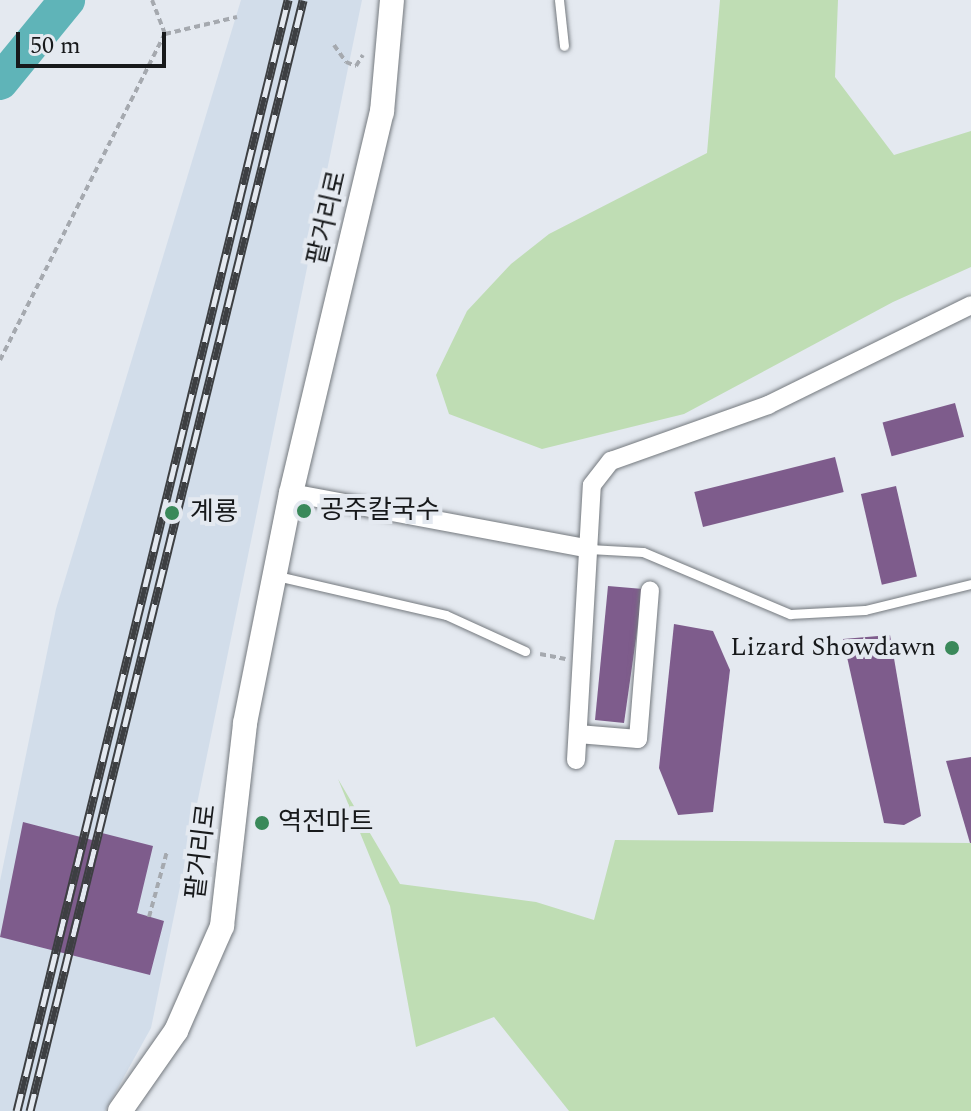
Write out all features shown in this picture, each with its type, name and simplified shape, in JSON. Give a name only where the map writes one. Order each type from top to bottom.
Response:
[{"type":"street","name":"팥거리로","points":[[122,1109],[176,1031],[222,926],[245,723],[291,493],[382,112],[392,0]]},
{"type":"street","points":[[576,760],[592,485],[611,461],[768,405],[971,305]]},
{"type":"street","points":[[291,493],[589,549]]},
{"type":"street","points":[[578,734],[638,739],[650,590]]},
{"type":"lane","points":[[559,0],[564,46]]},
{"type":"lane","points":[[589,549],[643,552],[790,614],[865,610],[971,584]]},
{"type":"lane","points":[[274,575],[446,615],[525,651]]},
{"type":"path","points":[[0,360],[165,34],[152,0]]},
{"type":"path","points":[[165,34],[237,17]]},
{"type":"path","points":[[334,45],[346,62],[356,66],[364,51]]},
{"type":"path","points":[[525,651],[582,663]]},
{"type":"path","points":[[149,917],[167,851]]},
{"type":"shaded area","points":[[241,0],[362,0],[151,1028],[105,1111],[0,1111],[0,881],[56,609]]},
{"type":"green space","points":[[720,0],[838,0],[835,77],[894,155],[971,131],[971,267],[893,302],[684,414],[542,449],[449,414],[436,375],[467,311],[511,264],[549,234],[707,153]]},
{"type":"green space","points":[[338,779],[400,884],[536,902],[594,920],[615,840],[971,843],[971,1111],[569,1111],[494,1017],[416,1047],[390,906]]},
{"type":"building","points":[[955,403],[964,437],[892,456],[883,422]]},
{"type":"building","points":[[835,457],[844,492],[703,527],[694,492]]},
{"type":"building","points":[[896,486],[917,577],[882,585],[861,494]]},
{"type":"building","points":[[608,586],[643,589],[624,723],[595,720]]},
{"type":"building","points":[[674,624],[713,631],[730,670],[713,812],[678,815],[659,768]]},
{"type":"building","points":[[890,635],[921,816],[904,825],[884,823],[843,639]]},
{"type":"building","points":[[971,757],[971,843],[970,843],[946,761]]},
{"type":"building","points":[[23,822],[100,842],[102,833],[153,846],[137,913],[164,921],[150,975],[0,937]]},
{"type":"waterway","points":[[0,82],[67,0]]},
{"type":"railway","points":[[17,1111],[288,0]]},
{"type":"railway","points":[[30,1111],[303,0]]},
{"type":"place","name":"공주칼국수","points":[[304,511]]},
{"type":"place","name":"계룡","points":[[172,513]]},
{"type":"place","name":"Lizard Showdawn","points":[[952,648]]},
{"type":"place","name":"역전마트","points":[[262,823]]}]
